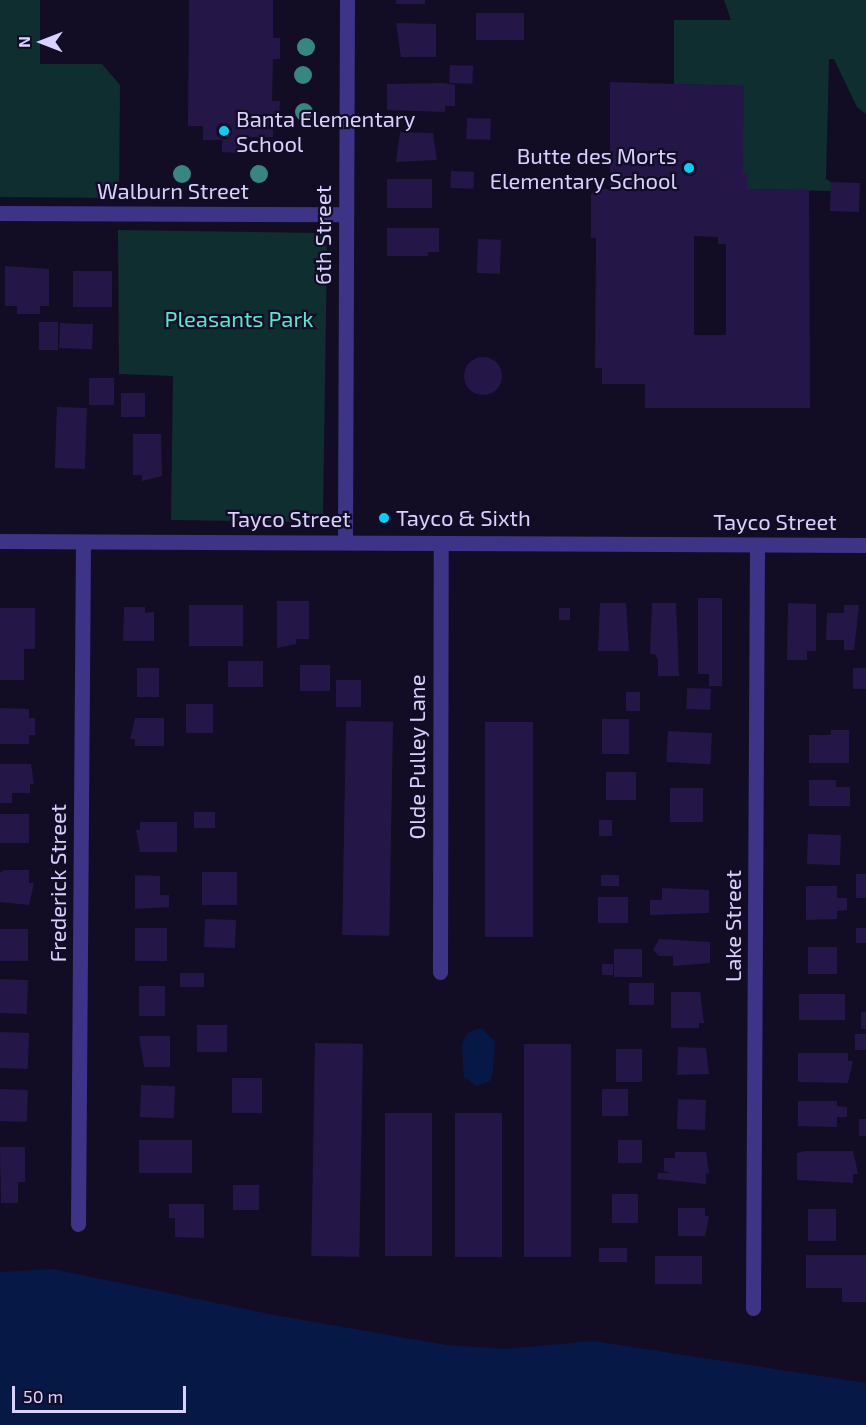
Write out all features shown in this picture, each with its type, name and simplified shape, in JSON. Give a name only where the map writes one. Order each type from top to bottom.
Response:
[{"type":"street","name":"6th Street","points":[[345,542],[347,0]]},
{"type":"street","name":"Walburn Street","points":[[0,213],[346,214]]},
{"type":"street","name":"Tayco Street","points":[[0,541],[866,544]]},
{"type":"street","name":"Frederick Street","points":[[78,1224],[83,542]]},
{"type":"street","name":"Olde Pulley Lane","points":[[440,972],[441,543]]},
{"type":"street","name":"Lake Street","points":[[753,1308],[758,545]]},
{"type":"green space","points":[[0,0],[40,0],[40,64],[102,64],[120,85],[119,198],[0,197]]},
{"type":"green space","points":[[724,0],[866,0],[866,114],[857,107],[834,59],[829,59],[826,179],[831,182],[831,191],[747,189],[747,174],[743,173],[743,86],[674,84],[674,20],[731,20]]},
{"type":"green space","name":"Pleasants Park","points":[[118,230],[320,233],[327,248],[323,514],[306,522],[171,520],[173,376],[119,374]]},
{"type":"water","points":[[481,1028],[495,1042],[493,1072],[490,1081],[477,1086],[464,1077],[462,1044],[467,1033]]},
{"type":"water","points":[[53,1269],[274,1315],[447,1345],[506,1349],[593,1341],[866,1383],[866,1425],[0,1425],[0,1272]]},
{"type":"building","points":[[189,0],[273,0],[273,38],[280,38],[280,59],[273,59],[272,101],[280,101],[279,123],[273,123],[273,137],[239,137],[239,153],[222,152],[222,140],[203,140],[203,126],[188,126]]},
{"type":"building","points":[[396,0],[425,0],[425,4],[396,4]]},
{"type":"building","points":[[476,13],[524,13],[524,40],[476,40]]},
{"type":"building","points":[[396,23],[436,24],[436,57],[401,57]]},
{"type":"building","points":[[450,65],[473,66],[472,84],[449,83]]},
{"type":"building","points":[[610,82],[744,86],[743,173],[747,173],[747,189],[809,190],[810,408],[645,408],[645,384],[602,384],[602,368],[595,368],[596,238],[591,238],[591,194],[597,189],[610,189]],"holes":[[[694,236],[718,237],[718,244],[726,244],[726,335],[694,335]]]},
{"type":"building","points":[[444,83],[455,85],[455,106],[445,106],[445,112],[387,110],[387,84]]},
{"type":"building","points":[[467,118],[491,119],[490,140],[466,139]]},
{"type":"building","points":[[400,132],[433,133],[437,160],[396,162]]},
{"type":"building","points":[[451,171],[474,172],[473,189],[450,188]]},
{"type":"building","points":[[387,179],[432,179],[432,208],[387,208]]},
{"type":"building","points":[[831,182],[860,183],[859,212],[830,211]]},
{"type":"building","points":[[387,228],[439,228],[439,252],[428,252],[428,256],[387,256]]},
{"type":"building","points":[[478,239],[501,240],[500,274],[477,273]]},
{"type":"building","points":[[5,266],[49,269],[49,306],[40,306],[40,314],[17,314],[17,306],[5,306]]},
{"type":"building","points":[[73,271],[112,271],[112,307],[73,307]]},
{"type":"building","points":[[39,322],[58,322],[58,350],[39,350]]},
{"type":"building","points":[[60,323],[93,324],[92,349],[59,348]]},
{"type":"building","points":[[483,357],[497,362],[502,376],[497,390],[483,395],[469,390],[464,376],[469,362]]},
{"type":"building","points":[[89,378],[114,378],[114,405],[89,405]]},
{"type":"building","points":[[121,393],[145,393],[145,417],[121,417]]},
{"type":"building","points":[[57,407],[87,408],[85,469],[55,468]]},
{"type":"building","points":[[133,434],[161,434],[162,476],[142,481],[142,475],[133,475]]},
{"type":"building","points":[[698,598],[722,598],[722,686],[709,686],[709,674],[698,674]]},
{"type":"building","points":[[277,601],[309,601],[309,639],[296,639],[296,644],[277,648]]},
{"type":"building","points":[[600,603],[626,603],[629,651],[598,651]]},
{"type":"building","points":[[652,603],[676,603],[679,676],[658,676],[658,660],[655,654],[650,654]]},
{"type":"building","points":[[788,603],[816,604],[816,651],[807,651],[807,660],[787,660]]},
{"type":"building","points":[[189,605],[243,605],[243,646],[189,646]]},
{"type":"building","points":[[844,605],[859,605],[854,650],[844,650],[844,640],[826,640],[827,613],[844,613]]},
{"type":"building","points":[[124,607],[145,607],[145,613],[154,612],[154,641],[123,641]]},
{"type":"building","points":[[0,608],[35,608],[35,649],[24,649],[24,680],[0,680]]},
{"type":"building","points":[[559,608],[570,608],[570,620],[559,620]]},
{"type":"building","points":[[228,661],[263,661],[263,687],[228,687]]},
{"type":"building","points":[[300,665],[330,665],[330,691],[300,691]]},
{"type":"building","points":[[137,668],[159,668],[159,697],[137,697]]},
{"type":"building","points":[[853,668],[866,668],[866,689],[853,689]]},
{"type":"building","points":[[336,680],[361,680],[361,707],[336,707]]},
{"type":"building","points":[[687,688],[711,689],[710,710],[686,709]]},
{"type":"building","points":[[626,692],[640,692],[640,711],[626,711]]},
{"type":"building","points":[[186,704],[213,704],[213,733],[186,733]]},
{"type":"building","points":[[0,708],[29,709],[29,718],[35,718],[35,735],[29,735],[29,744],[0,744]]},
{"type":"building","points":[[135,718],[164,718],[164,746],[135,746],[135,739],[130,739]]},
{"type":"building","points":[[602,719],[629,719],[629,754],[602,754]]},
{"type":"building","points":[[346,721],[393,722],[389,936],[342,935]]},
{"type":"building","points":[[485,722],[533,722],[533,937],[485,937]]},
{"type":"building","points":[[831,730],[849,730],[849,763],[809,763],[809,735],[831,735]]},
{"type":"building","points":[[668,731],[712,733],[710,764],[666,762]]},
{"type":"building","points":[[0,764],[31,764],[34,784],[30,784],[30,793],[12,793],[12,803],[0,803]]},
{"type":"building","points":[[606,772],[636,772],[636,800],[606,800]]},
{"type":"building","points":[[809,780],[836,780],[836,787],[850,787],[850,806],[809,806]]},
{"type":"building","points":[[670,788],[703,788],[703,822],[670,822]]},
{"type":"building","points":[[194,812],[215,812],[215,828],[194,828]]},
{"type":"building","points":[[0,814],[29,814],[29,843],[0,843]]},
{"type":"building","points":[[599,820],[612,820],[612,836],[599,836]]},
{"type":"building","points":[[140,822],[177,822],[177,852],[140,852],[136,830],[140,830]]},
{"type":"building","points":[[808,834],[841,835],[840,865],[807,864]]},
{"type":"building","points":[[4,870],[29,870],[29,883],[34,883],[29,905],[0,902],[0,873]]},
{"type":"building","points":[[202,872],[237,872],[237,905],[202,905]]},
{"type":"building","points":[[856,874],[866,874],[866,898],[856,898]]},
{"type":"building","points":[[135,875],[160,876],[160,895],[169,895],[169,907],[135,909]]},
{"type":"building","points":[[601,875],[619,875],[619,886],[601,886]]},
{"type":"building","points":[[806,886],[837,886],[837,898],[847,898],[847,910],[837,911],[837,919],[806,920]]},
{"type":"building","points":[[662,888],[709,890],[709,913],[650,915],[650,900],[662,900]]},
{"type":"building","points":[[598,897],[628,897],[628,923],[598,923]]},
{"type":"building","points":[[205,919],[236,920],[235,948],[204,947]]},
{"type":"building","points":[[135,928],[167,928],[167,961],[135,961]]},
{"type":"building","points":[[856,928],[866,928],[866,943],[856,943]]},
{"type":"building","points":[[0,929],[28,929],[28,961],[0,961]]},
{"type":"building","points":[[659,939],[710,942],[710,963],[673,966],[673,956],[659,956],[653,950]]},
{"type":"building","points":[[808,947],[837,947],[837,974],[808,974]]},
{"type":"building","points":[[614,949],[642,949],[642,977],[614,977]]},
{"type":"building","points":[[602,964],[613,964],[613,975],[602,975]]},
{"type":"building","points":[[180,973],[204,973],[204,987],[180,987]]},
{"type":"building","points":[[0,979],[28,980],[27,1014],[0,1013]]},
{"type":"building","points":[[629,983],[654,983],[654,1005],[629,1005]]},
{"type":"building","points":[[139,986],[165,986],[165,1016],[139,1016]]},
{"type":"building","points":[[671,992],[700,992],[704,1023],[699,1023],[699,1028],[671,1028]]},
{"type":"building","points":[[799,994],[845,994],[845,1020],[799,1020]]},
{"type":"building","points":[[861,1012],[866,1012],[866,1029],[861,1029]]},
{"type":"building","points":[[197,1025],[227,1025],[227,1052],[197,1052]]},
{"type":"building","points":[[0,1032],[29,1033],[28,1069],[0,1068]]},
{"type":"building","points":[[855,1034],[866,1034],[866,1050],[855,1050]]},
{"type":"building","points":[[139,1036],[170,1036],[170,1067],[144,1067]]},
{"type":"building","points":[[315,1043],[363,1044],[359,1257],[311,1256]]},
{"type":"building","points":[[524,1044],[571,1044],[571,1257],[524,1257]]},
{"type":"building","points":[[678,1047],[706,1048],[709,1074],[677,1075]]},
{"type":"building","points":[[616,1049],[642,1049],[642,1082],[616,1082]]},
{"type":"building","points":[[798,1053],[848,1053],[848,1061],[853,1061],[848,1083],[798,1082]]},
{"type":"building","points":[[232,1078],[262,1078],[262,1113],[232,1113]]},
{"type":"building","points":[[141,1085],[175,1086],[174,1118],[140,1117]]},
{"type":"building","points":[[0,1089],[28,1090],[27,1122],[0,1121]]},
{"type":"building","points":[[602,1089],[628,1089],[628,1116],[602,1116]]},
{"type":"building","points":[[678,1099],[706,1100],[705,1130],[677,1129]]},
{"type":"building","points":[[798,1101],[837,1101],[837,1106],[847,1107],[847,1117],[837,1117],[837,1127],[798,1126]]},
{"type":"building","points":[[385,1113],[432,1113],[432,1256],[385,1256]]},
{"type":"building","points":[[455,1113],[502,1113],[502,1257],[455,1257]]},
{"type":"building","points":[[859,1119],[866,1119],[866,1136],[859,1136]]},
{"type":"building","points":[[139,1140],[192,1140],[192,1173],[139,1173]]},
{"type":"building","points":[[618,1140],[642,1140],[642,1163],[618,1163]]},
{"type":"building","points":[[0,1147],[25,1147],[25,1182],[18,1182],[18,1203],[1,1203]]},
{"type":"building","points":[[853,1151],[858,1174],[853,1174],[853,1183],[797,1180],[797,1153]]},
{"type":"building","points":[[675,1152],[706,1152],[709,1174],[706,1173],[706,1184],[657,1179],[658,1173],[670,1173],[664,1171],[664,1158],[675,1158]]},
{"type":"building","points":[[233,1185],[259,1185],[259,1210],[233,1210]]},
{"type":"building","points":[[612,1194],[638,1194],[638,1223],[612,1223]]},
{"type":"building","points":[[169,1204],[204,1204],[204,1238],[175,1237],[175,1218],[169,1218]]},
{"type":"building","points":[[678,1208],[705,1208],[705,1216],[709,1216],[705,1236],[678,1236]]},
{"type":"building","points":[[808,1209],[836,1209],[836,1241],[808,1241]]},
{"type":"building","points":[[599,1248],[627,1248],[627,1262],[599,1262]]},
{"type":"building","points":[[806,1255],[866,1255],[866,1302],[842,1302],[842,1288],[806,1288]]},
{"type":"building","points":[[655,1256],[702,1256],[702,1284],[655,1284]]},
{"type":"place","name":"Banta Elementary School","points":[[224,131]]},
{"type":"place","name":"Butte des Morts Elementary School","points":[[689,168]]},
{"type":"place","name":"Tayco & Sixth","points":[[384,518]]}]
